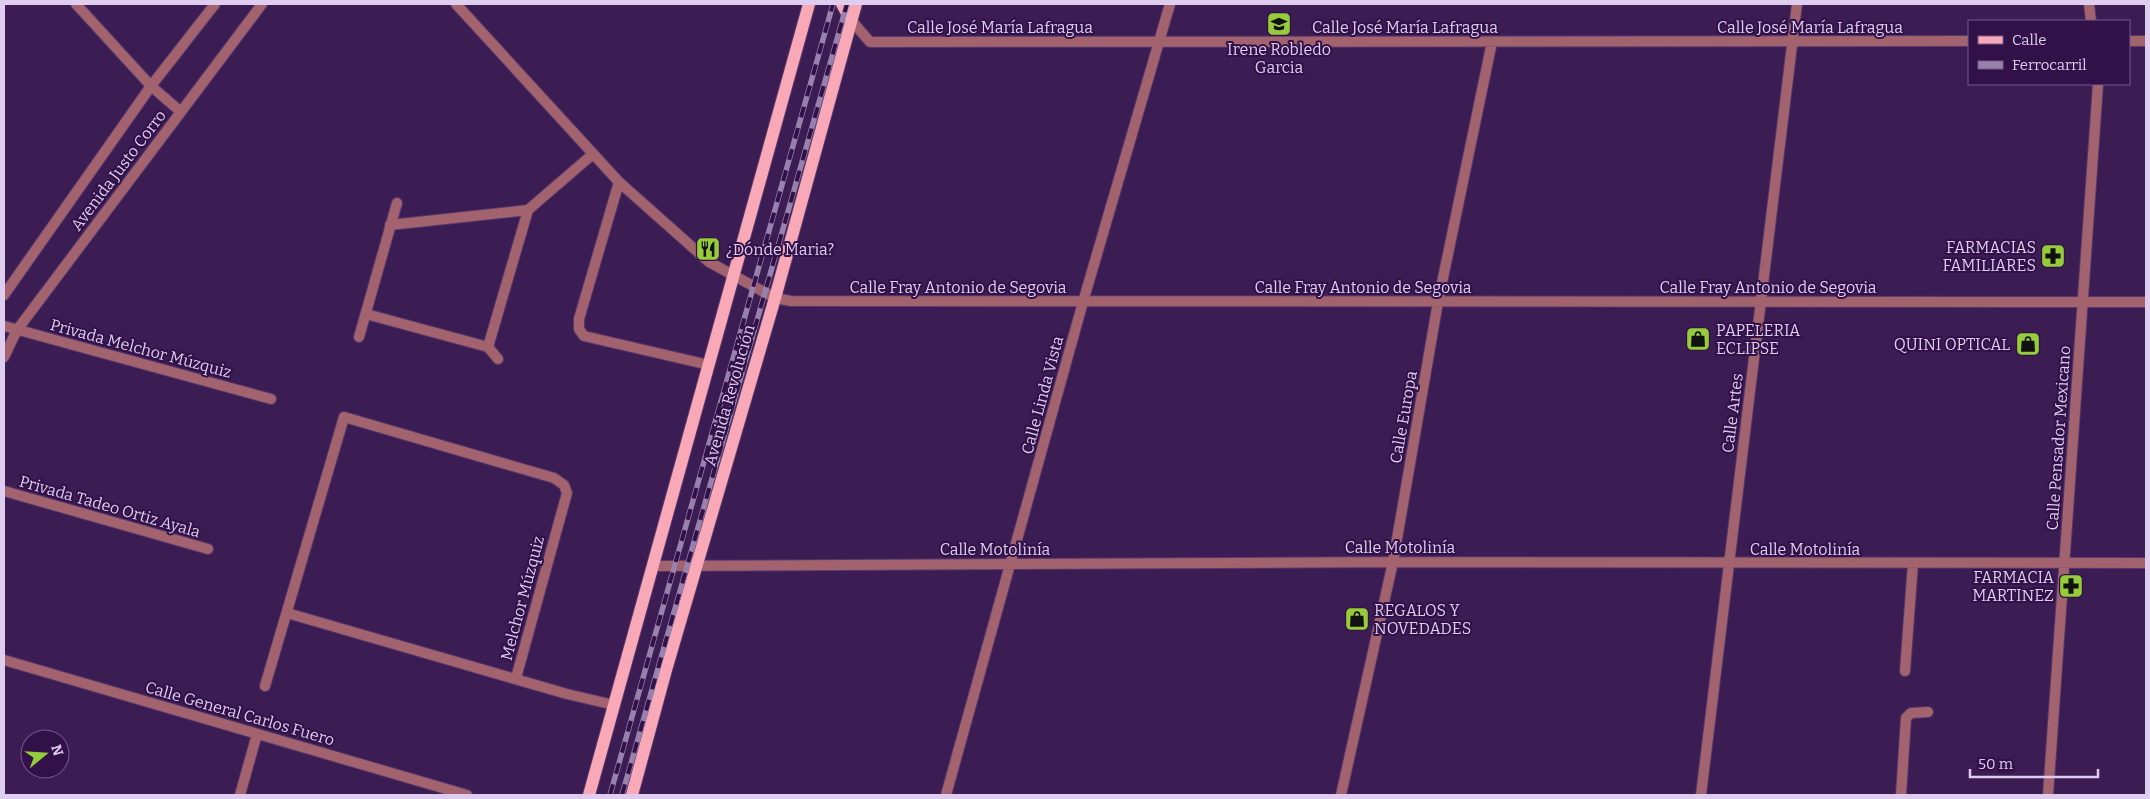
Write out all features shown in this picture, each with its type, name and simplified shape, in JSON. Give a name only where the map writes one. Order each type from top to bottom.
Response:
[{"type":"main road","name":"Avenida Revolución","points":[[589,795],[809,4]]},
{"type":"main road","points":[[842,4],[851,20]]},
{"type":"main road","name":"Avenida Revolución","points":[[632,795],[775,298],[856,4]]},
{"type":"street","name":"Avenida Justo Corro","points":[[4,295],[151,86],[215,4]]},
{"type":"street","name":"Avenida Justo Corro","points":[[4,357],[17,330],[262,4]]},
{"type":"street","name":"Calle Fray Antonio de Segovia","points":[[456,4],[619,182],[709,262],[775,298],[791,301],[2146,302]]},
{"type":"street","name":"Calle Linda Vista","points":[[946,795],[1012,564],[1083,302],[1170,4]]},
{"type":"street","name":"Calle Artes","points":[[1701,795],[1797,4]]},
{"type":"street","points":[[2089,4],[2091,20]]},
{"type":"street","points":[[81,6],[151,86],[181,112]]},
{"type":"street","name":"Calle José María Lafragua","points":[[851,20],[870,42],[1968,41]]},
{"type":"street","points":[[2130,41],[2146,41]]},
{"type":"street","name":"Calle Europa","points":[[1341,795],[1393,562],[1438,302],[1492,42]]},
{"type":"street","name":"Calle Pensador Mexicano","points":[[2048,795],[2098,85]]},
{"type":"street","points":[[488,347],[528,210],[593,154]]},
{"type":"street","points":[[619,182],[578,319],[579,329],[584,336],[709,365]]},
{"type":"street","points":[[359,337],[397,203]]},
{"type":"street","points":[[390,225],[528,210]]},
{"type":"street","points":[[366,314],[488,347],[498,359]]},
{"type":"street","name":"Privada Melchor Múzquiz","points":[[4,326],[271,399]]},
{"type":"street","name":"Melchor Múzquiz","points":[[287,613],[344,417],[554,478],[564,485],[567,493],[516,678],[566,694],[614,705]]},
{"type":"street","name":"Privada Tadeo Ortiz Ayala","points":[[4,491],[208,549]]},
{"type":"street","name":"Calle Motolinía","points":[[653,566],[1393,562],[1730,564],[2146,563]]},
{"type":"street","points":[[1905,670],[1913,564]]},
{"type":"street","points":[[265,686],[287,613],[516,678]]},
{"type":"street","name":"Calle General Carlos Fuero","points":[[4,660],[467,795]]},
{"type":"street","points":[[1901,795],[1906,718],[1911,713],[1928,712]]},
{"type":"street","points":[[240,795],[257,734]]},
{"type":"railway","points":[[610,795],[833,4]]},
{"type":"railway","points":[[622,795],[847,4]]},
{"type":"place","name":"Irene Robledo Garcia","points":[[1279,24]]},
{"type":"place","name":"¿Dónde Maria?","points":[[708,249]]},
{"type":"place","name":"FARMACIAS FAMILIARES","points":[[2053,256]]},
{"type":"place","name":"PAPELERIA ECLIPSE","points":[[1698,339]]},
{"type":"place","name":"QUINI OPTICAL","points":[[2028,344]]},
{"type":"place","name":"FARMACIA MARTINEZ","points":[[2071,586]]},
{"type":"place","name":"REGALOS Y NOVEDADES","points":[[1357,619]]}]
